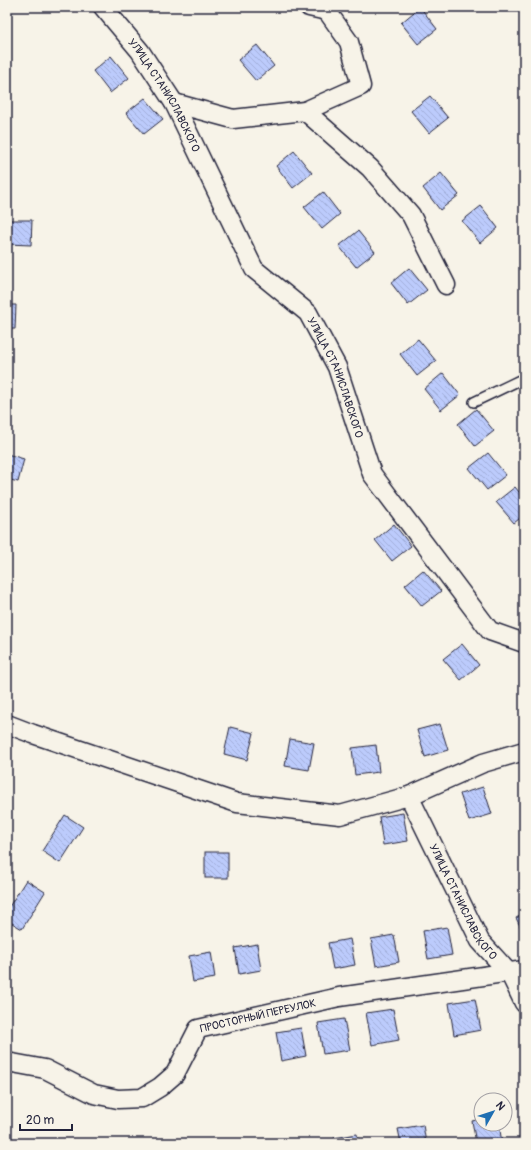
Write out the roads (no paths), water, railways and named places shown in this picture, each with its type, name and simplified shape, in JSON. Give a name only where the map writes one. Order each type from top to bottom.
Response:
[{"type":"street","name":"УЛИЦА СТАНИСЛАВСКОГО","points":[[103,7],[140,50],[174,103],[254,269],[308,313],[337,367],[372,474],[490,631],[524,643]]},
{"type":"street","points":[[174,103],[233,119],[305,111],[361,86],[349,42],[328,12],[309,7]]},
{"type":"street","points":[[305,111],[370,168],[411,215],[446,285]]},
{"type":"street","points":[[7,724],[237,802],[340,815],[409,796],[483,763],[524,751]]},
{"type":"street","name":"УЛИЦА СТАНИСЛАВСКОГО","points":[[409,796],[480,940],[517,972],[524,1003]]},
{"type":"street","name":"ПРОСТОРНЫЙ ПЕРЕУЛОК","points":[[7,1062],[45,1069],[94,1094],[118,1099],[142,1098],[160,1087],[175,1074],[198,1029],[339,997],[517,972]]},
{"type":"lane","points":[[474,402],[524,378]]}]
